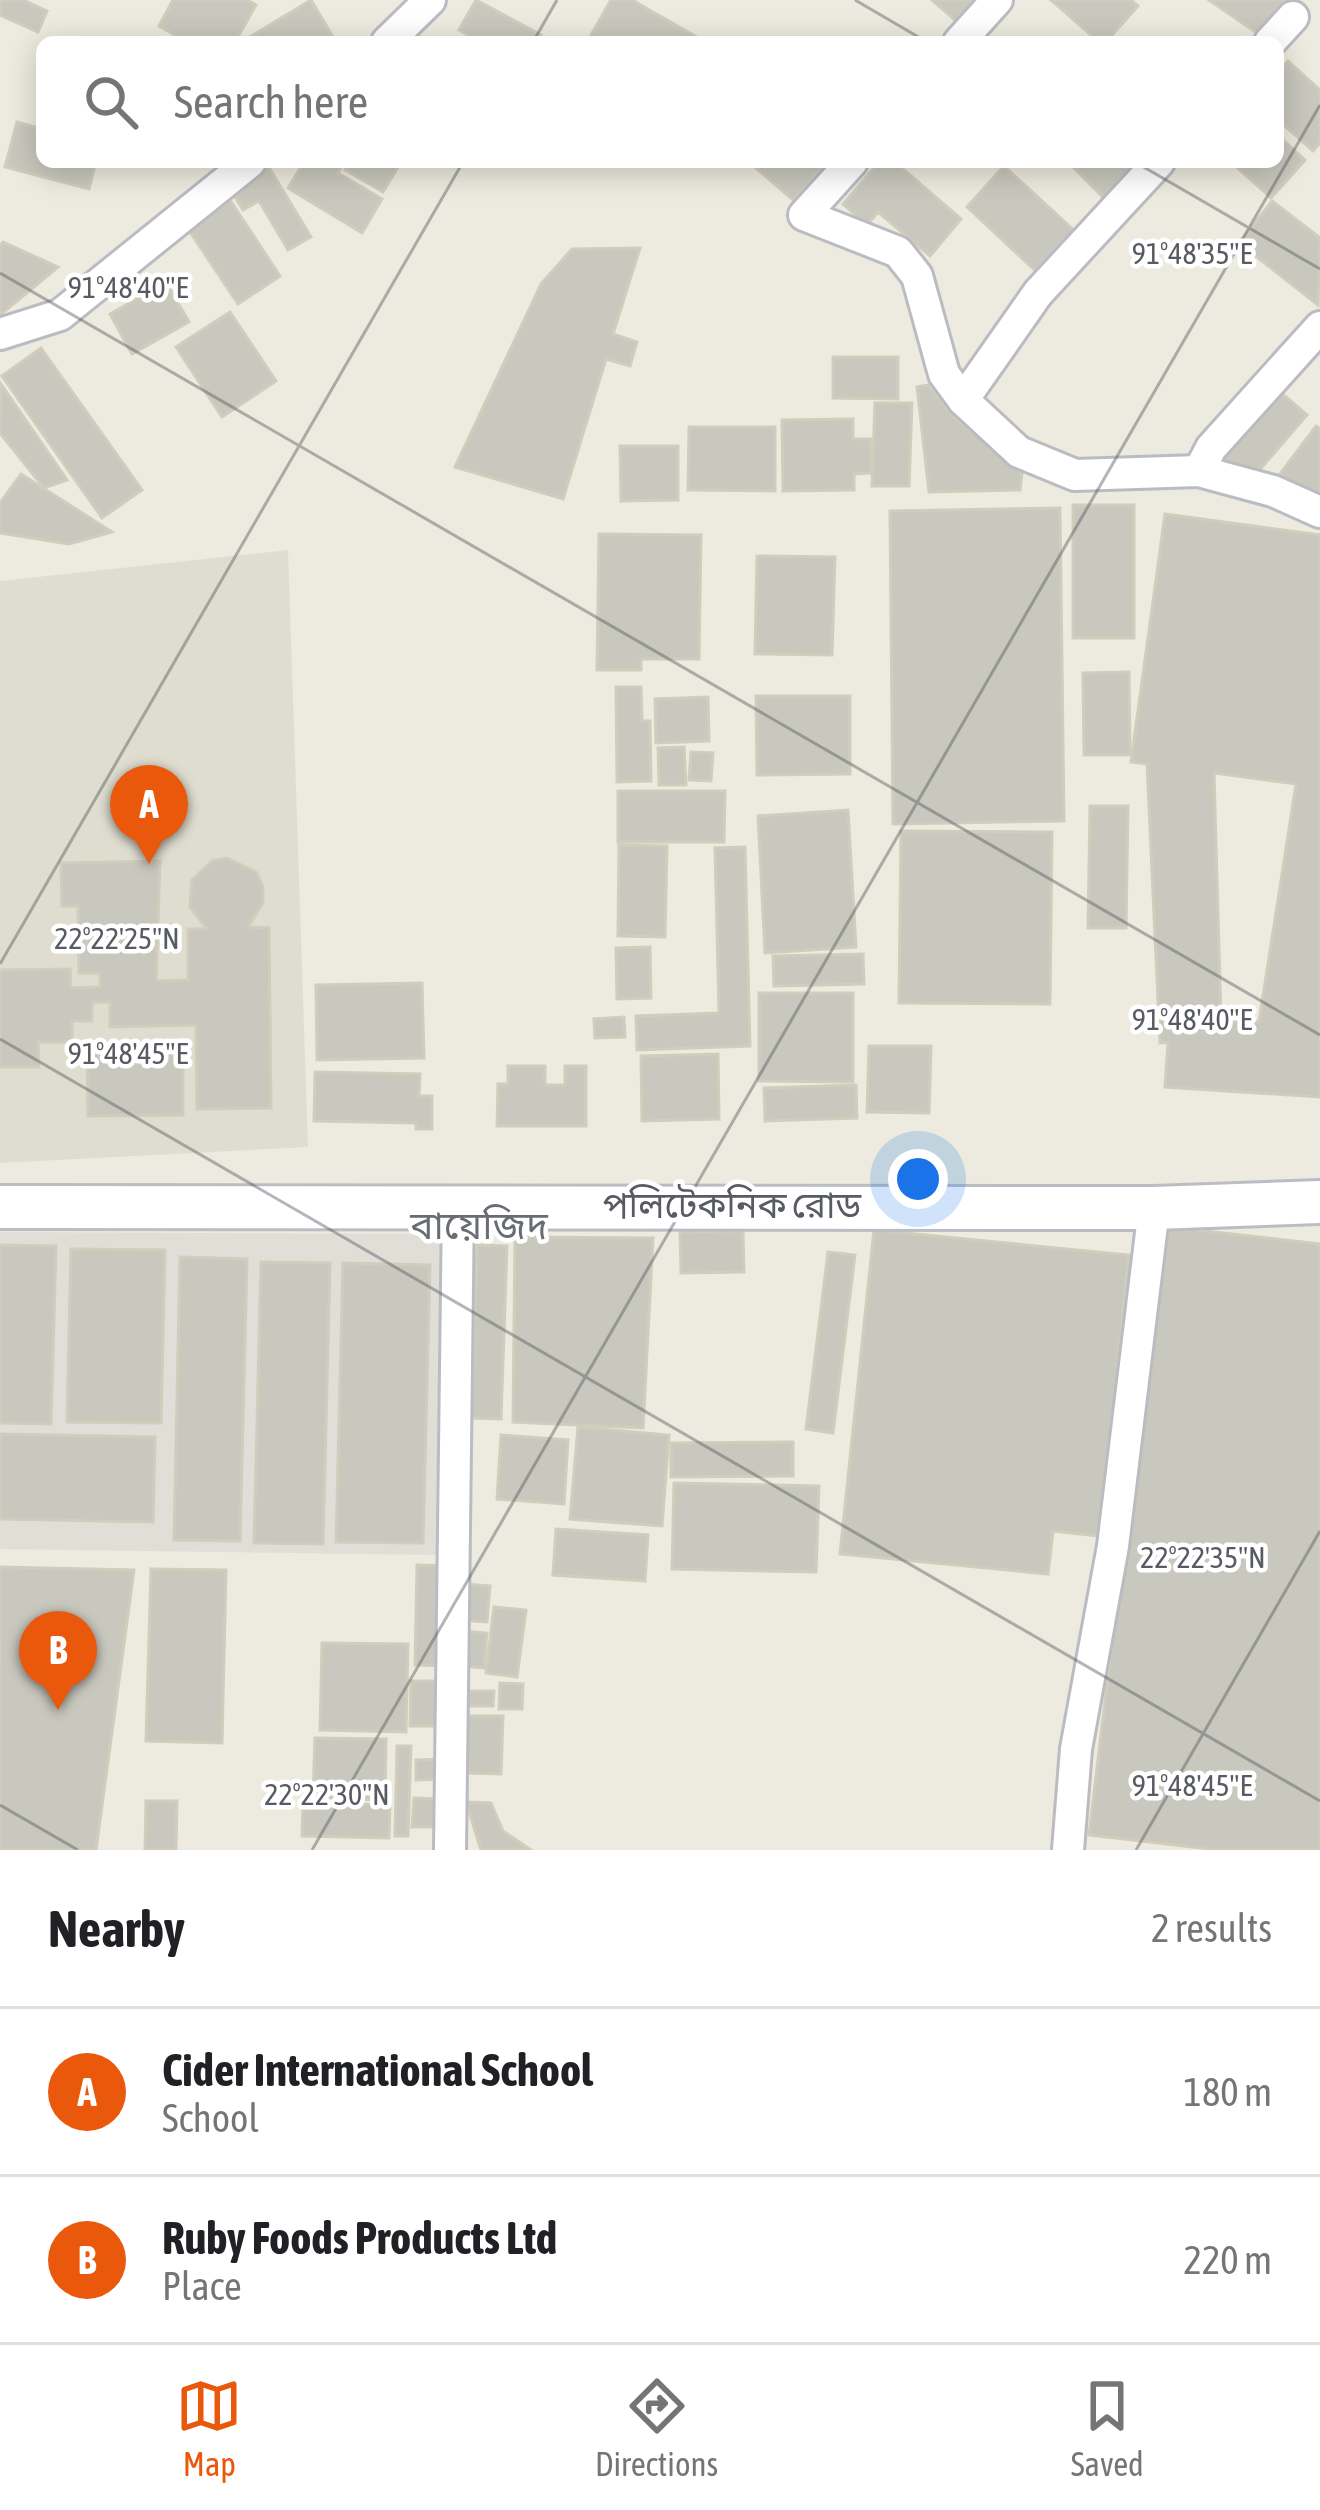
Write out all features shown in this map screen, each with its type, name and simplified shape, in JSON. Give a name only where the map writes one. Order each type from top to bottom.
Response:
[{"type":"main road","name":"পলিটেকনিক রোড","points":[[0,1207],[1154,1208],[1320,1202]]},
{"type":"street","points":[[393,36],[430,0]]},
{"type":"street","points":[[964,36],[997,0]]},
{"type":"street","points":[[1276,36],[1293,17]]},
{"type":"street","points":[[0,334],[60,315],[243,168]]},
{"type":"street","points":[[847,168],[804,215],[898,252],[916,276],[944,374],[963,400],[1019,452],[1046,467],[1075,475],[1199,471],[1273,491],[1320,512]]},
{"type":"street","points":[[963,400],[1037,293],[1153,168]]},
{"type":"street","points":[[1199,471],[1211,448],[1320,327]]},
{"type":"street","points":[[450,1850],[458,1205]]},
{"type":"street","points":[[1068,1850],[1076,1749],[1113,1546],[1154,1208]]},
{"type":"shaded area","points":[[288,550],[308,1147],[0,1163],[0,581]]},
{"type":"shaded area","points":[[0,1232],[446,1234],[437,1555],[0,1549]]},
{"type":"building","points":[[1,0],[23,0],[47,11],[38,32],[0,15]]},
{"type":"building","points":[[173,0],[247,0],[256,5],[238,36],[176,36],[159,26]]},
{"type":"building","points":[[311,0],[332,36],[252,36]]},
{"type":"building","points":[[476,0],[541,35],[470,36],[459,30]]},
{"type":"building","points":[[611,0],[632,0],[695,36],[590,36]]},
{"type":"building","points":[[932,0],[977,0],[957,22]]},
{"type":"building","points":[[1051,0],[1131,0],[1138,6],[1111,36],[1092,36]]},
{"type":"building","points":[[1209,0],[1285,0],[1300,11],[1276,36],[1261,36]]},
{"type":"building","points":[[1288,61],[1320,90],[1320,143],[1313,151],[1284,125],[1284,65]]},
{"type":"building","points":[[17,122],[36,127],[36,168],[94,168],[89,189],[5,167]]},
{"type":"building","points":[[1284,141],[1305,160],[1271,198],[1238,168],[1284,168]]},
{"type":"building","points":[[260,168],[269,168],[311,237],[288,250],[259,201],[243,210],[229,187]]},
{"type":"building","points":[[300,168],[341,168],[338,173],[382,199],[362,233],[288,188]]},
{"type":"building","points":[[346,168],[397,168],[383,192]]},
{"type":"building","points":[[756,168],[822,168],[793,200]]},
{"type":"building","points":[[874,168],[902,168],[961,219],[930,256],[878,212],[867,225],[843,204]]},
{"type":"building","points":[[1006,168],[1078,234],[1040,275],[967,207]]},
{"type":"building","points":[[1074,168],[1137,168],[1106,200]]},
{"type":"building","points":[[228,197],[280,276],[238,304],[186,226]]},
{"type":"building","points":[[1272,201],[1320,238],[1318,305],[1239,243]]},
{"type":"building","points":[[3,242],[58,267],[0,315],[0,246]]},
{"type":"building","points":[[640,248],[613,334],[637,342],[630,366],[606,359],[563,499],[455,467],[541,284],[572,249]]},
{"type":"building","points":[[166,282],[189,322],[132,354],[110,314]]},
{"type":"building","points":[[230,312],[276,381],[222,417],[176,347]]},
{"type":"building","points":[[41,348],[142,490],[102,518],[2,376]]},
{"type":"building","points":[[833,357],[898,357],[898,399],[833,398]]},
{"type":"building","points":[[1,384],[67,480],[44,488],[0,433]]},
{"type":"building","points":[[929,385],[951,414],[1022,473],[1020,490],[929,492],[917,387]]},
{"type":"building","points":[[1279,391],[1307,415],[1250,481],[1220,458]]},
{"type":"building","points":[[875,403],[912,403],[909,486],[872,486]]},
{"type":"building","points":[[853,419],[853,439],[871,439],[871,473],[854,474],[854,490],[783,491],[782,420]]},
{"type":"building","points":[[1316,426],[1320,429],[1320,501],[1280,474]]},
{"type":"building","points":[[689,427],[775,427],[775,491],[688,490]]},
{"type":"building","points":[[620,446],[678,446],[678,500],[621,501]]},
{"type":"building","points":[[21,474],[112,532],[69,544],[0,533],[0,503]]},
{"type":"building","points":[[1073,505],[1134,505],[1134,638],[1073,638]]},
{"type":"building","points":[[1060,508],[1064,821],[893,824],[890,511]]},
{"type":"building","points":[[1165,514],[1320,535],[1320,1097],[1165,1087],[1168,1042],[1160,1043],[1147,764],[1131,762]],"holes":[[[1214,773],[1296,784],[1259,1022],[1221,1019]]]},
{"type":"building","points":[[599,534],[701,535],[699,659],[641,659],[641,670],[597,670]]},
{"type":"building","points":[[757,556],[835,557],[832,655],[755,654]]},
{"type":"building","points":[[1129,672],[1130,755],[1084,755],[1083,673]]},
{"type":"building","points":[[616,687],[641,687],[642,721],[650,721],[651,781],[617,782]]},
{"type":"building","points":[[756,696],[850,696],[850,774],[757,775]]},
{"type":"building","points":[[708,697],[709,741],[656,743],[655,699]]},
{"type":"building","points":[[684,747],[686,785],[659,785],[658,748]]},
{"type":"building","points":[[691,752],[713,753],[711,781],[689,780]]},
{"type":"building","points":[[618,791],[725,791],[724,842],[618,842]]},
{"type":"building","points":[[1090,806],[1128,806],[1126,928],[1088,928]]},
{"type":"building","points":[[848,810],[856,947],[765,953],[758,816]]},
{"type":"building","points":[[901,831],[1052,832],[1050,1004],[899,1003]]},
{"type":"building","points":[[619,845],[667,846],[665,937],[618,936]]},
{"type":"building","points":[[745,847],[750,1046],[637,1050],[636,1016],[719,1013],[715,848]]},
{"type":"building","points":[[227,858],[256,872],[263,887],[263,903],[248,927],[269,928],[271,1108],[197,1109],[196,1025],[110,1027],[110,1002],[92,1002],[92,1021],[72,1021],[72,1042],[38,1042],[39,1067],[0,1067],[0,970],[70,969],[71,988],[100,987],[100,973],[79,973],[78,906],[62,906],[61,863],[160,861],[156,981],[188,980],[188,929],[207,929],[190,907],[192,880],[212,861]]},
{"type":"building","points":[[650,947],[651,998],[617,999],[616,948]]},
{"type":"building","points":[[863,954],[864,984],[774,986],[773,956]]},
{"type":"building","points":[[422,983],[424,1058],[317,1060],[316,985]]},
{"type":"building","points":[[759,993],[853,993],[853,1082],[759,1081]]},
{"type":"building","points":[[624,1017],[625,1037],[595,1038],[594,1019]]},
{"type":"building","points":[[183,1045],[183,1115],[88,1116],[87,1047]]},
{"type":"building","points":[[869,1046],[931,1046],[929,1113],[867,1112]]},
{"type":"building","points":[[718,1054],[719,1119],[642,1121],[641,1056]]},
{"type":"building","points":[[508,1066],[545,1066],[545,1085],[565,1085],[565,1066],[586,1066],[586,1126],[497,1126],[498,1084],[508,1084]]},
{"type":"building","points":[[315,1072],[420,1074],[419,1096],[432,1096],[432,1129],[416,1129],[416,1123],[314,1121]]},
{"type":"building","points":[[856,1085],[857,1118],[765,1121],[764,1088]]},
{"type":"building","points":[[1162,1226],[1320,1244],[1320,1850],[1218,1850],[1089,1835]]},
{"type":"building","points":[[874,1230],[1129,1255],[1100,1536],[1053,1531],[1048,1574],[840,1554]]},
{"type":"building","points":[[743,1231],[744,1272],[681,1273],[680,1232]]},
{"type":"building","points":[[515,1237],[653,1238],[643,1428],[513,1422]]},
{"type":"building","points":[[0,1245],[56,1246],[51,1424],[0,1423]]},
{"type":"building","points":[[477,1245],[507,1246],[501,1419],[471,1418]]},
{"type":"building","points":[[71,1249],[165,1250],[161,1423],[67,1422]]},
{"type":"building","points":[[828,1252],[855,1255],[833,1433],[806,1429]]},
{"type":"building","points":[[180,1257],[247,1259],[240,1541],[174,1540]]},
{"type":"building","points":[[261,1262],[330,1263],[323,1544],[254,1543]]},
{"type":"building","points":[[343,1263],[430,1265],[423,1543],[336,1542]]},
{"type":"building","points":[[578,1427],[669,1435],[662,1526],[570,1519]]},
{"type":"building","points":[[0,1434],[155,1437],[153,1522],[0,1519]]},
{"type":"building","points":[[501,1435],[568,1440],[564,1504],[497,1499]]},
{"type":"building","points":[[793,1442],[793,1476],[671,1477],[671,1443]]},
{"type":"building","points":[[674,1483],[819,1486],[816,1572],[672,1569]]},
{"type":"building","points":[[556,1529],[648,1535],[645,1581],[553,1575]]},
{"type":"building","points":[[417,1565],[448,1566],[446,1666],[415,1665]]},
{"type":"building","points":[[0,1567],[134,1570],[96,1850],[0,1850]]},
{"type":"building","points":[[151,1569],[226,1570],[222,1743],[146,1741]]},
{"type":"building","points":[[462,1584],[490,1586],[487,1622],[459,1620]]},
{"type":"building","points":[[494,1607],[526,1610],[517,1677],[486,1673]]},
{"type":"building","points":[[462,1631],[487,1633],[484,1668],[459,1666]]},
{"type":"building","points":[[322,1643],[408,1644],[406,1732],[320,1730]]},
{"type":"building","points":[[411,1681],[447,1681],[446,1726],[410,1726]]},
{"type":"building","points":[[500,1683],[523,1684],[522,1709],[499,1709]]},
{"type":"building","points":[[463,1691],[494,1691],[493,1706],[463,1706]]},
{"type":"building","points":[[467,1716],[503,1716],[501,1774],[466,1773]]},
{"type":"building","points":[[315,1738],[386,1739],[385,1800],[313,1798]]},
{"type":"building","points":[[397,1746],[411,1746],[408,1836],[395,1836]]},
{"type":"building","points":[[447,1759],[447,1779],[416,1780],[416,1760]]},
{"type":"building","points":[[414,1798],[439,1799],[438,1827],[412,1827]]},
{"type":"building","points":[[146,1801],[177,1801],[176,1850],[145,1850]]},
{"type":"building","points":[[466,1802],[491,1803],[503,1831],[531,1850],[481,1850]]},
{"type":"building","points":[[303,1803],[390,1805],[389,1838],[302,1836]]},
{"type":"place","name":"Cider International School","points":[[149,864]]},
{"type":"place","name":"Ruby Foods Products Ltd","points":[[58,1710]]},
{"type":"district","name":"বায়েজিদ","points":[[479,1225]]}]
